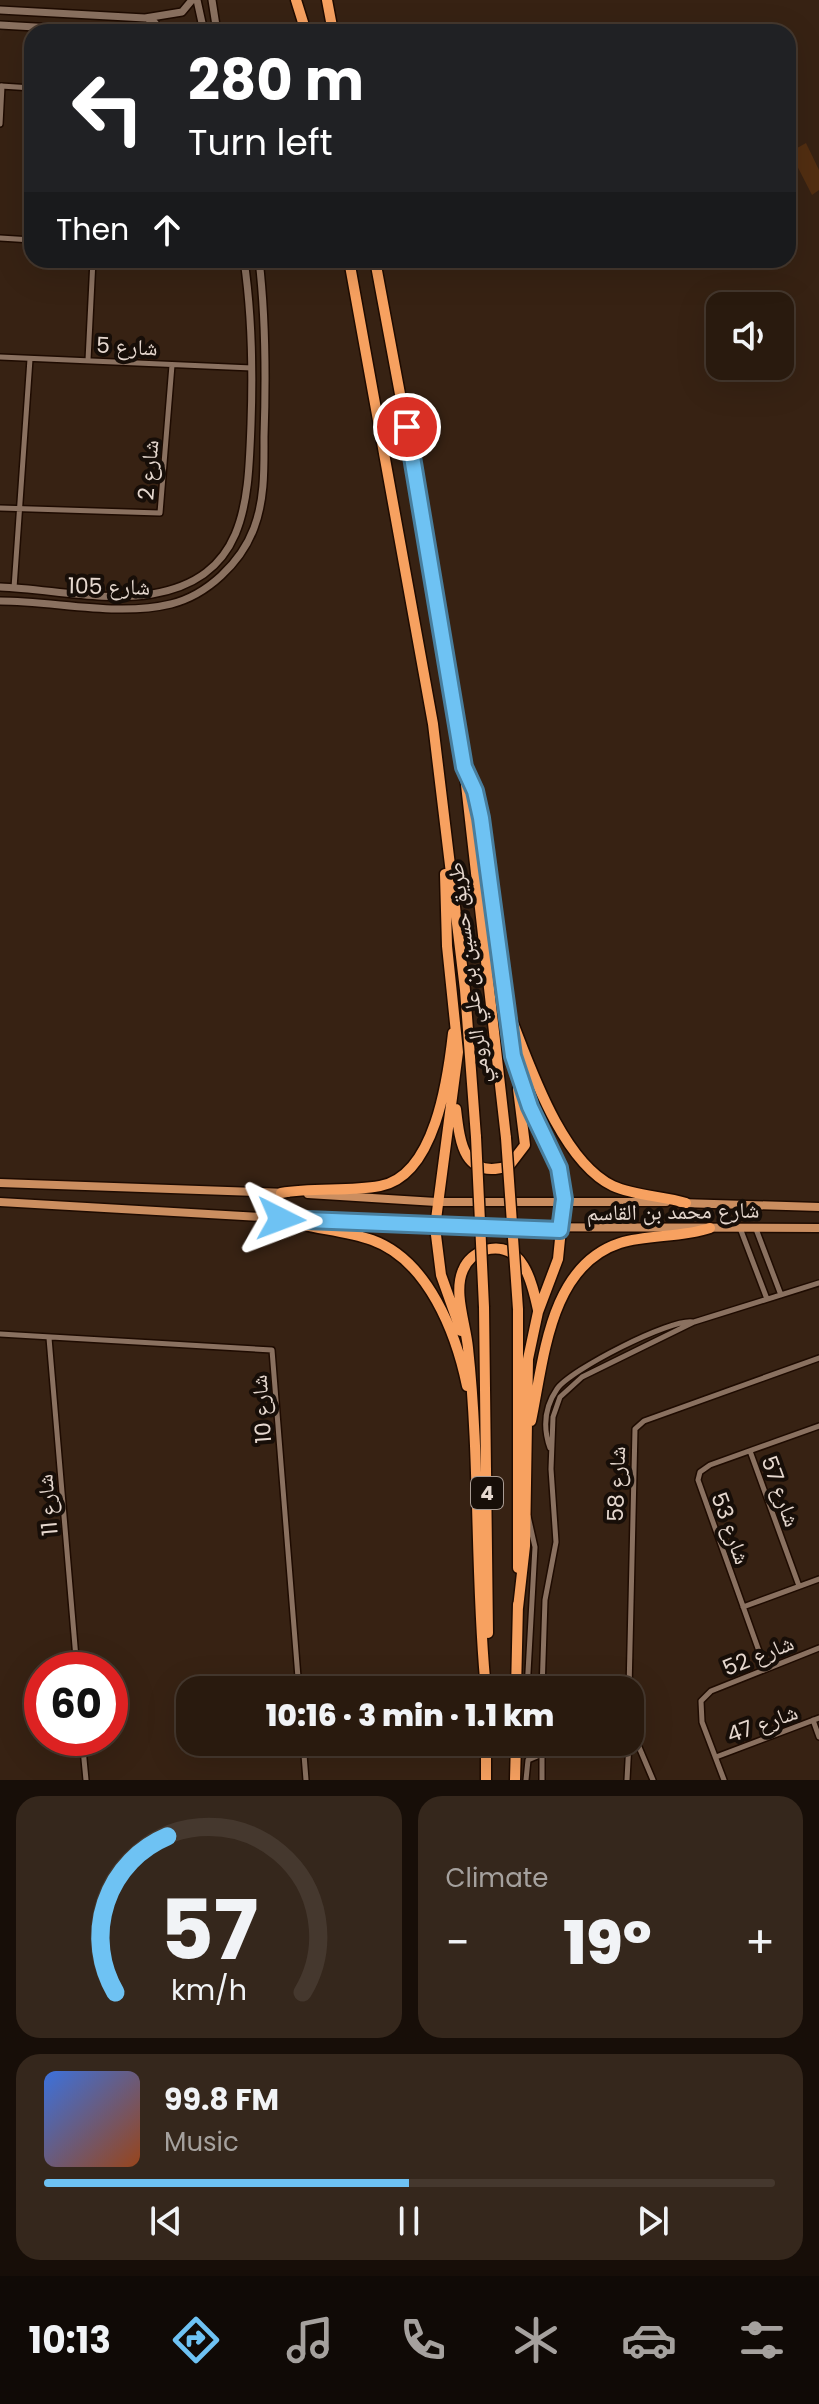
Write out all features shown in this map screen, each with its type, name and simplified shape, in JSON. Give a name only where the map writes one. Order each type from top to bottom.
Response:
[{"type":"highway","points":[[298,0],[304,24]]},
{"type":"highway","points":[[327,0],[332,24]]},
{"type":"highway","name":"طريق حسين بن علي الرومي","points":[[350,268],[425,672],[465,990],[484,1307],[488,1596],[485,1676]]},
{"type":"highway","name":"طريق حسين بن علي الرومي","points":[[376,268],[417,485],[464,767],[506,1138],[518,1309],[516,1676]]},
{"type":"highway","points":[[454,1095],[459,1133],[471,1162],[483,1169],[509,1166],[525,1145],[526,1131],[481,818],[475,791],[464,767]]},
{"type":"highway","points":[[447,859],[444,910],[458,1052],[435,1227],[441,1275],[470,1368]]},
{"type":"highway","points":[[506,1004],[556,1120],[590,1168],[619,1188],[686,1203]]},
{"type":"highway","points":[[281,1193],[383,1186],[399,1179],[413,1167],[441,1102],[455,1007]]},
{"type":"highway","points":[[513,1056],[530,1107],[559,1168],[564,1199],[558,1259],[538,1312],[528,1359],[526,1513],[518,1608]]},
{"type":"highway","points":[[281,1219],[369,1239],[392,1250],[411,1267],[434,1299],[458,1349],[477,1434]]},
{"type":"highway","points":[[527,1438],[547,1340],[563,1298],[579,1271],[597,1255],[620,1243],[677,1237],[710,1228]]},
{"type":"highway","points":[[485,1676],[477,1434],[460,1293],[463,1269],[469,1260],[490,1249],[512,1253],[527,1270],[538,1312]]},
{"type":"highway","points":[[486,1756],[486,1780]]},
{"type":"highway","points":[[515,1780],[516,1756]]},
{"type":"main road","name":"شارع محمد بن القاسم","points":[[0,1180],[436,1202],[564,1199],[819,1207]]},
{"type":"main road","name":"شارع محمد بن القاسم","points":[[0,1202],[435,1227],[560,1230],[819,1228]]},
{"type":"street","points":[[0,10],[145,18],[182,12],[195,0],[202,24]]},
{"type":"street","points":[[212,0],[216,24]]},
{"type":"street","points":[[145,18],[154,24]]},
{"type":"street","points":[[0,25],[24,26]]},
{"type":"street","points":[[0,124],[1,86],[24,87]]},
{"type":"street","points":[[0,238],[24,240]]},
{"type":"street","points":[[88,360],[93,268]]},
{"type":"street","name":"شارع 105","points":[[0,587],[118,595],[168,591],[201,578],[227,551],[242,521],[250,455],[253,369],[245,268]]},
{"type":"street","name":"شارع 105","points":[[0,601],[118,607],[172,604],[214,582],[232,564],[255,527],[261,506],[266,348],[260,268]]},
{"type":"street","name":"شارع 5","points":[[0,357],[253,369]]},
{"type":"street","points":[[14,588],[30,359]]},
{"type":"street","name":"شارع 2","points":[[0,508],[160,513],[172,365]]},
{"type":"street","points":[[250,455],[257,459],[264,455]]},
{"type":"street","points":[[118,595],[118,607]]},
{"type":"street","points":[[740,1228],[767,1299]]},
{"type":"street","points":[[756,1229],[781,1295]]},
{"type":"street","points":[[542,1676],[545,1600],[556,1542],[551,1451],[554,1410],[569,1386],[694,1322],[819,1283]]},
{"type":"street","name":"شارع 10","points":[[0,1334],[272,1350],[298,1676]]},
{"type":"street","name":"شارع 11","points":[[49,1338],[75,1652]]},
{"type":"street","name":"شارع 58","points":[[629,1676],[631,1449],[635,1429],[644,1421],[819,1358]]},
{"type":"street","name":"شارع 53","points":[[765,1668],[698,1480],[700,1472],[710,1465],[819,1426]]},
{"type":"street","name":"شارع 57","points":[[750,1451],[799,1586]]},
{"type":"street","points":[[526,1513],[535,1541],[528,1676]]},
{"type":"street","points":[[743,1607],[819,1579]]},
{"type":"street","name":"شارع 52","points":[[724,1780],[702,1722],[701,1701],[711,1691],[819,1648]]},
{"type":"street","points":[[816,1719],[819,1737]]},
{"type":"street","name":"شارع 47","points":[[716,1757],[816,1719]]},
{"type":"street","points":[[84,1756],[86,1780]]},
{"type":"street","points":[[304,1756],[306,1780]]},
{"type":"street","points":[[526,1780],[529,1758],[536,1756]]},
{"type":"street","points":[[542,1756],[542,1779]]},
{"type":"street","points":[[627,1780],[629,1756]]},
{"type":"street","points":[[643,1756],[653,1780]]},
{"type":"shaded area","points":[[806,143],[819,170],[819,190],[812,195],[796,164],[796,149]]},
{"type":"route","points":[[281,1219],[560,1230],[564,1199],[559,1168],[530,1107],[513,1056],[481,818],[475,791],[464,767],[407,427]]}]
